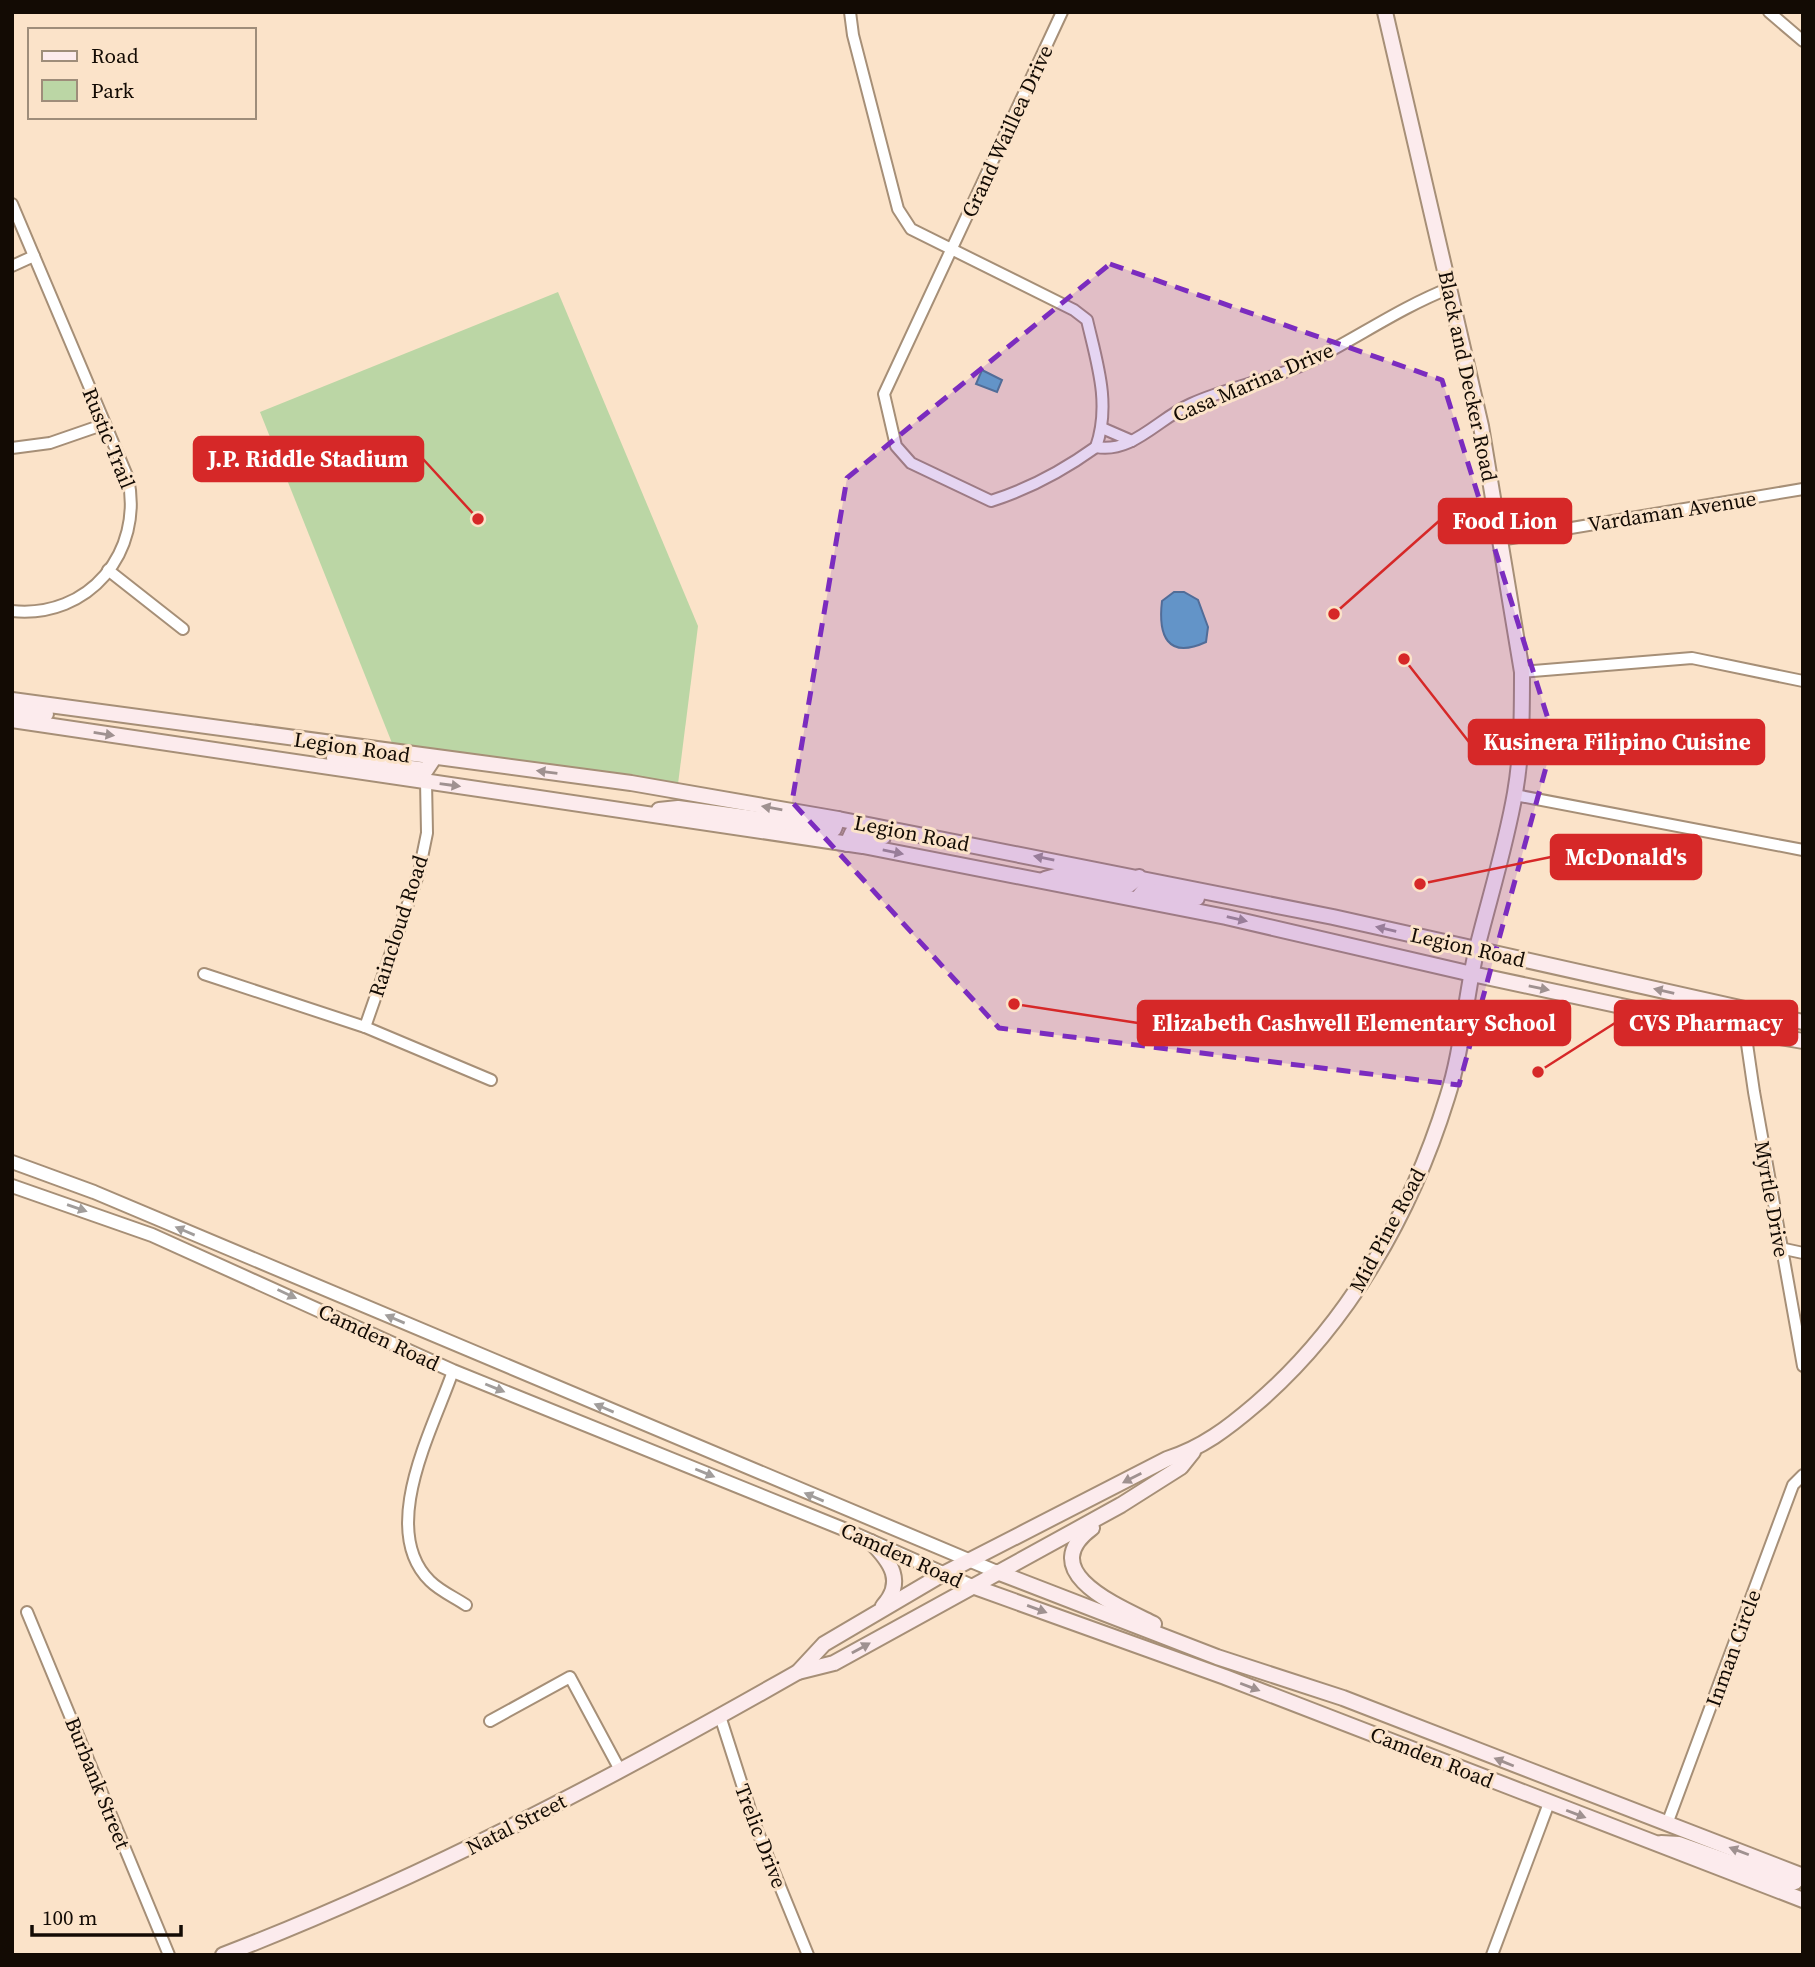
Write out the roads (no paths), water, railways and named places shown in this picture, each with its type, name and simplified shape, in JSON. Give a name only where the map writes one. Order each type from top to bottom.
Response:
[{"type":"main road","name":"Black and Decker Road","points":[[1385,12],[1482,426],[1522,671],[1515,794],[1477,950]]},
{"type":"main road","name":"Legion Road","points":[[12,700],[631,783],[838,819],[1285,907],[1803,1022]]},
{"type":"main road","points":[[12,710],[152,726],[168,722]]},
{"type":"main road","name":"Legion Road","points":[[12,720],[847,844],[1226,916],[1472,974],[1803,1041]]},
{"type":"main road","points":[[260,757],[281,752],[426,770],[434,758]]},
{"type":"main road","points":[[637,813],[678,808],[834,828],[838,819]]},
{"type":"main road","points":[[847,844],[849,835],[855,833],[989,855],[1016,853]]},
{"type":"main road","points":[[1040,880],[1063,874],[1129,885],[1139,877]]},
{"type":"main road","points":[[1138,899],[1144,890],[1242,906],[1285,907]]},
{"type":"main road","name":"Mid Pine Road","points":[[997,1572],[1121,1505],[1181,1467],[1194,1451],[1235,1422],[1288,1374],[1337,1317],[1380,1252],[1414,1186],[1440,1122],[1456,1063],[1477,950]]},
{"type":"main road","name":"Mid Pine Road","points":[[967,1562],[1167,1459],[1194,1451]]},
{"type":"main road","points":[[1121,1505],[1082,1535],[1074,1545],[1072,1559],[1083,1584],[1217,1657]]},
{"type":"main road","points":[[872,1542],[893,1568],[895,1584],[892,1597],[878,1612]]},
{"type":"main road","name":"Natal Street","points":[[798,1672],[824,1644],[967,1562]]},
{"type":"main road","name":"Natal Street","points":[[223,1955],[407,1879],[620,1770],[798,1672],[834,1664],[997,1572]]},
{"type":"main road","name":"Camden Road","points":[[997,1572],[1217,1657],[1343,1698],[1668,1824],[1801,1872]]},
{"type":"main road","name":"Camden Road","points":[[972,1586],[1225,1677],[1649,1843],[1802,1898]]},
{"type":"main road","points":[[1649,1843],[1679,1844],[1789,1883],[1795,1882],[1801,1872]]},
{"type":"street","points":[[850,12],[853,36],[898,209],[911,229],[1074,310],[1087,320],[1103,386],[1102,428],[1096,447]]},
{"type":"street","name":"Grand Waillea Drive","points":[[1062,12],[884,394],[896,446],[911,463],[991,501],[1016,493],[1075,462],[1096,447]]},
{"type":"street","points":[[1769,12],[1801,38]]},
{"type":"street","name":"Rustic Trail","points":[[12,204],[128,478],[132,496],[130,527],[118,557],[85,594],[72,602],[44,611],[12,611]]},
{"type":"street","points":[[12,266],[34,256]]},
{"type":"street","name":"Casa Marina Drive","points":[[1096,447],[1109,449],[1132,441],[1188,405],[1306,363],[1380,324],[1410,303],[1450,288]]},
{"type":"street","points":[[12,448],[50,443],[105,424]]},
{"type":"street","points":[[1102,428],[1132,441]]},
{"type":"street","points":[[1109,449],[1118,433]]},
{"type":"street","name":"Vardaman Avenue","points":[[1500,540],[1803,489]]},
{"type":"street","points":[[108,570],[183,629]]},
{"type":"street","points":[[1522,671],[1692,658],[1803,681]]},
{"type":"street","name":"Raincloud Road","points":[[365,1027],[419,872],[427,833],[426,781]]},
{"type":"street","points":[[1515,794],[1803,850]]},
{"type":"street","points":[[204,974],[365,1027],[491,1080]]},
{"type":"street","name":"Myrtle Drive","points":[[1749,1032],[1746,1044],[1803,1366]]},
{"type":"street","name":"Camden Road","points":[[12,1162],[107,1197],[967,1562],[997,1572]]},
{"type":"street","name":"Camden Road","points":[[12,1186],[152,1235],[453,1371],[872,1542],[972,1586]]},
{"type":"street","points":[[1780,1248],[1803,1253]]},
{"type":"street","points":[[453,1371],[416,1472],[408,1517],[408,1542],[429,1580],[466,1605]]},
{"type":"street","name":"Inman Circle","points":[[1668,1824],[1793,1485],[1803,1475]]},
{"type":"street","name":"Burbank Street","points":[[27,1612],[169,1955]]},
{"type":"street","points":[[490,1721],[570,1677],[620,1770]]},
{"type":"street","name":"Trelic Drive","points":[[720,1716],[755,1825],[808,1955]]},
{"type":"street","points":[[1492,1955],[1549,1803]]},
{"type":"water","points":[[982,370],[1002,380],[997,392],[976,384]]},
{"type":"water","points":[[1174,592],[1184,592],[1198,600],[1208,627],[1206,642],[1182,648],[1168,641],[1162,624],[1162,601]]},
{"type":"place","name":"J.P. Riddle Stadium","points":[[478,519]]},
{"type":"place","name":"Food Lion","points":[[1334,614]]},
{"type":"place","name":"Kusinera Filipino Cuisine","points":[[1404,659]]},
{"type":"place","name":"McDonald's","points":[[1420,884]]},
{"type":"place","name":"Elizabeth Cashwell Elementary School","points":[[1014,1004]]},
{"type":"place","name":"CVS Pharmacy","points":[[1538,1072]]}]
